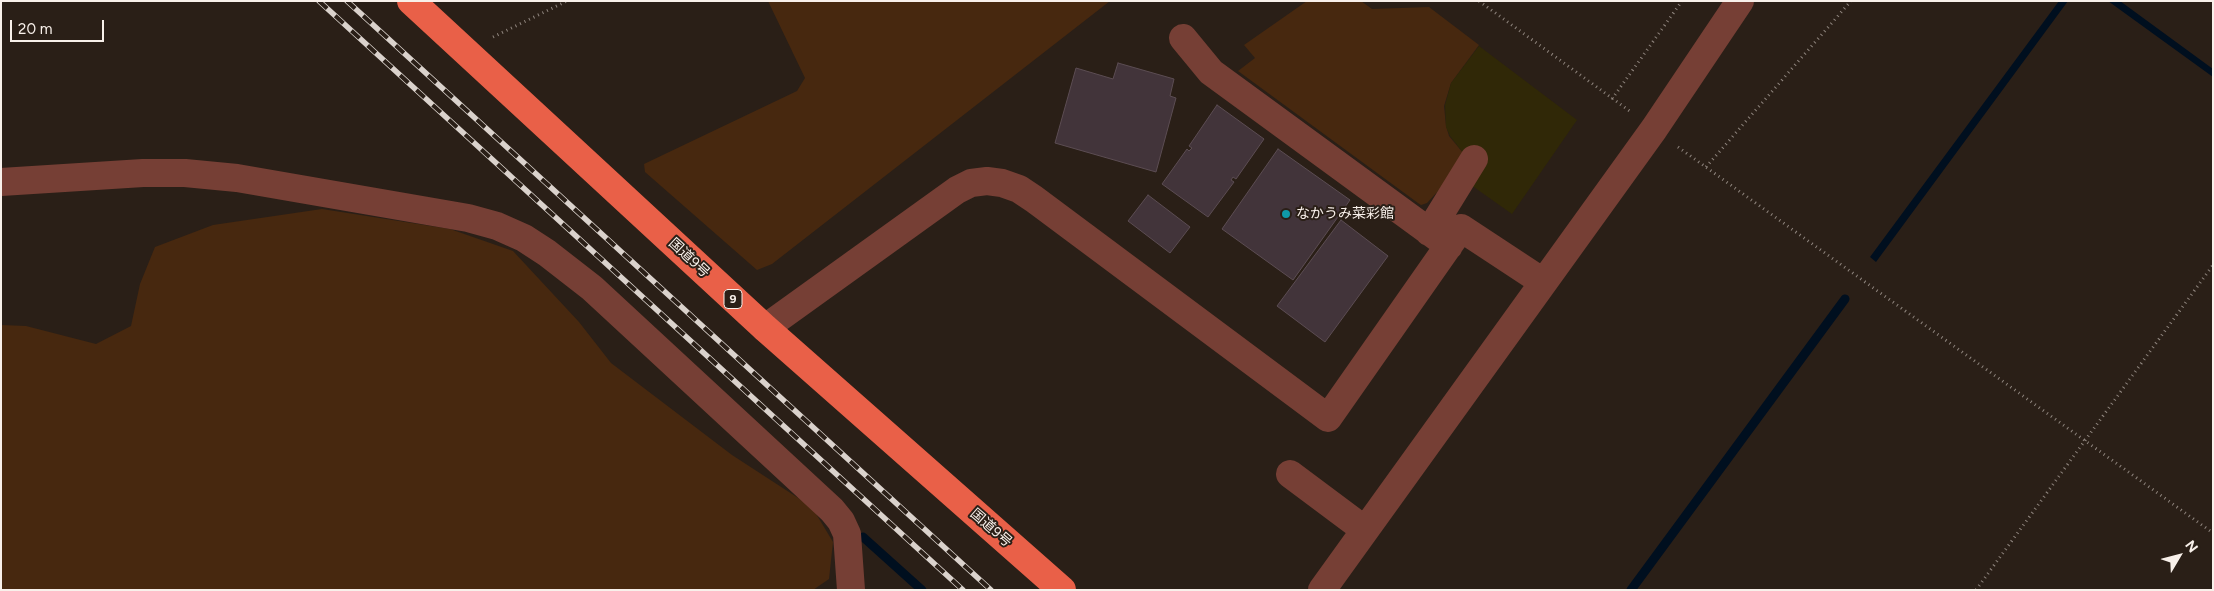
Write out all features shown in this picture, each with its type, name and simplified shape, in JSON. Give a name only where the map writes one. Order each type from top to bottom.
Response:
[{"type":"highway","name":"国道9号","points":[[411,1],[765,328],[1062,590]]},
{"type":"street","points":[[1322,590],[1654,129],[1740,1]]},
{"type":"street","points":[[1183,38],[1210,72],[1439,239]]},
{"type":"street","points":[[765,328],[957,190],[971,183],[987,181],[1002,183],[1019,189],[1034,199],[1328,418],[1439,239],[1474,159]]},
{"type":"street","points":[[1,182],[143,173],[185,173],[236,178],[468,218],[497,226],[524,238],[548,253],[592,288],[832,510],[841,521],[847,534],[851,590]]},
{"type":"street","points":[[1439,239],[1461,228],[1543,282]]},
{"type":"street","points":[[1290,474],[1365,530]]},
{"type":"path","points":[[1479,1],[1606,94]]},
{"type":"path","points":[[1612,99],[1682,1]]},
{"type":"path","points":[[1706,167],[1851,1]]},
{"type":"path","points":[[502,31],[565,2]]},
{"type":"path","points":[[1654,129],[2213,533]]},
{"type":"path","points":[[1976,590],[2213,265]]},
{"type":"shaded area","points":[[768,1],[1110,1],[772,264],[757,270],[645,172],[644,164],[797,91],[805,78]]},
{"type":"shaded area","points":[[1307,1],[1361,1],[1372,9],[1429,7],[1479,45],[1451,83],[1444,106],[1449,136],[1464,154],[1440,189],[1427,203],[1421,205],[1418,203],[1238,71],[1255,58],[1244,45]]},
{"type":"shaded area","points":[[322,209],[450,229],[513,251],[579,322],[611,363],[732,455],[812,507],[833,542],[829,579],[813,590],[1,590],[1,325],[26,326],[96,344],[131,326],[140,284],[155,247],[213,225]]},
{"type":"sand","points":[[1479,46],[1577,120],[1512,214],[1471,185],[1464,154],[1450,136],[1446,127],[1445,105],[1451,83]]},
{"type":"water","points":[[2059,1],[2068,1],[1876,262],[1870,257]]},
{"type":"water","points":[[2108,1],[2120,1],[2213,69],[2213,77]]},
{"type":"building","points":[[1118,63],[1174,79],[1170,96],[1176,98],[1156,172],[1055,143],[1076,68],[1113,79]]},
{"type":"building","points":[[1217,105],[1264,139],[1236,179],[1233,177],[1231,180],[1234,182],[1208,217],[1162,184],[1187,149],[1189,151],[1192,148],[1189,146]]},
{"type":"building","name":"なかうみ菜彩館","points":[[1278,149],[1350,200],[1293,280],[1222,229]]},
{"type":"building","points":[[1148,195],[1190,227],[1170,253],[1128,221]]},
{"type":"building","points":[[1341,220],[1388,256],[1325,342],[1277,306]]},
{"type":"waterway","points":[[1631,590],[1845,299]]},
{"type":"waterway","points":[[863,537],[922,590]]},
{"type":"railway","points":[[319,1],[963,590]]},
{"type":"railway","points":[[347,1],[991,590]]},
{"type":"place","name":"なかうみ菜彩館","points":[[1286,214]]}]
